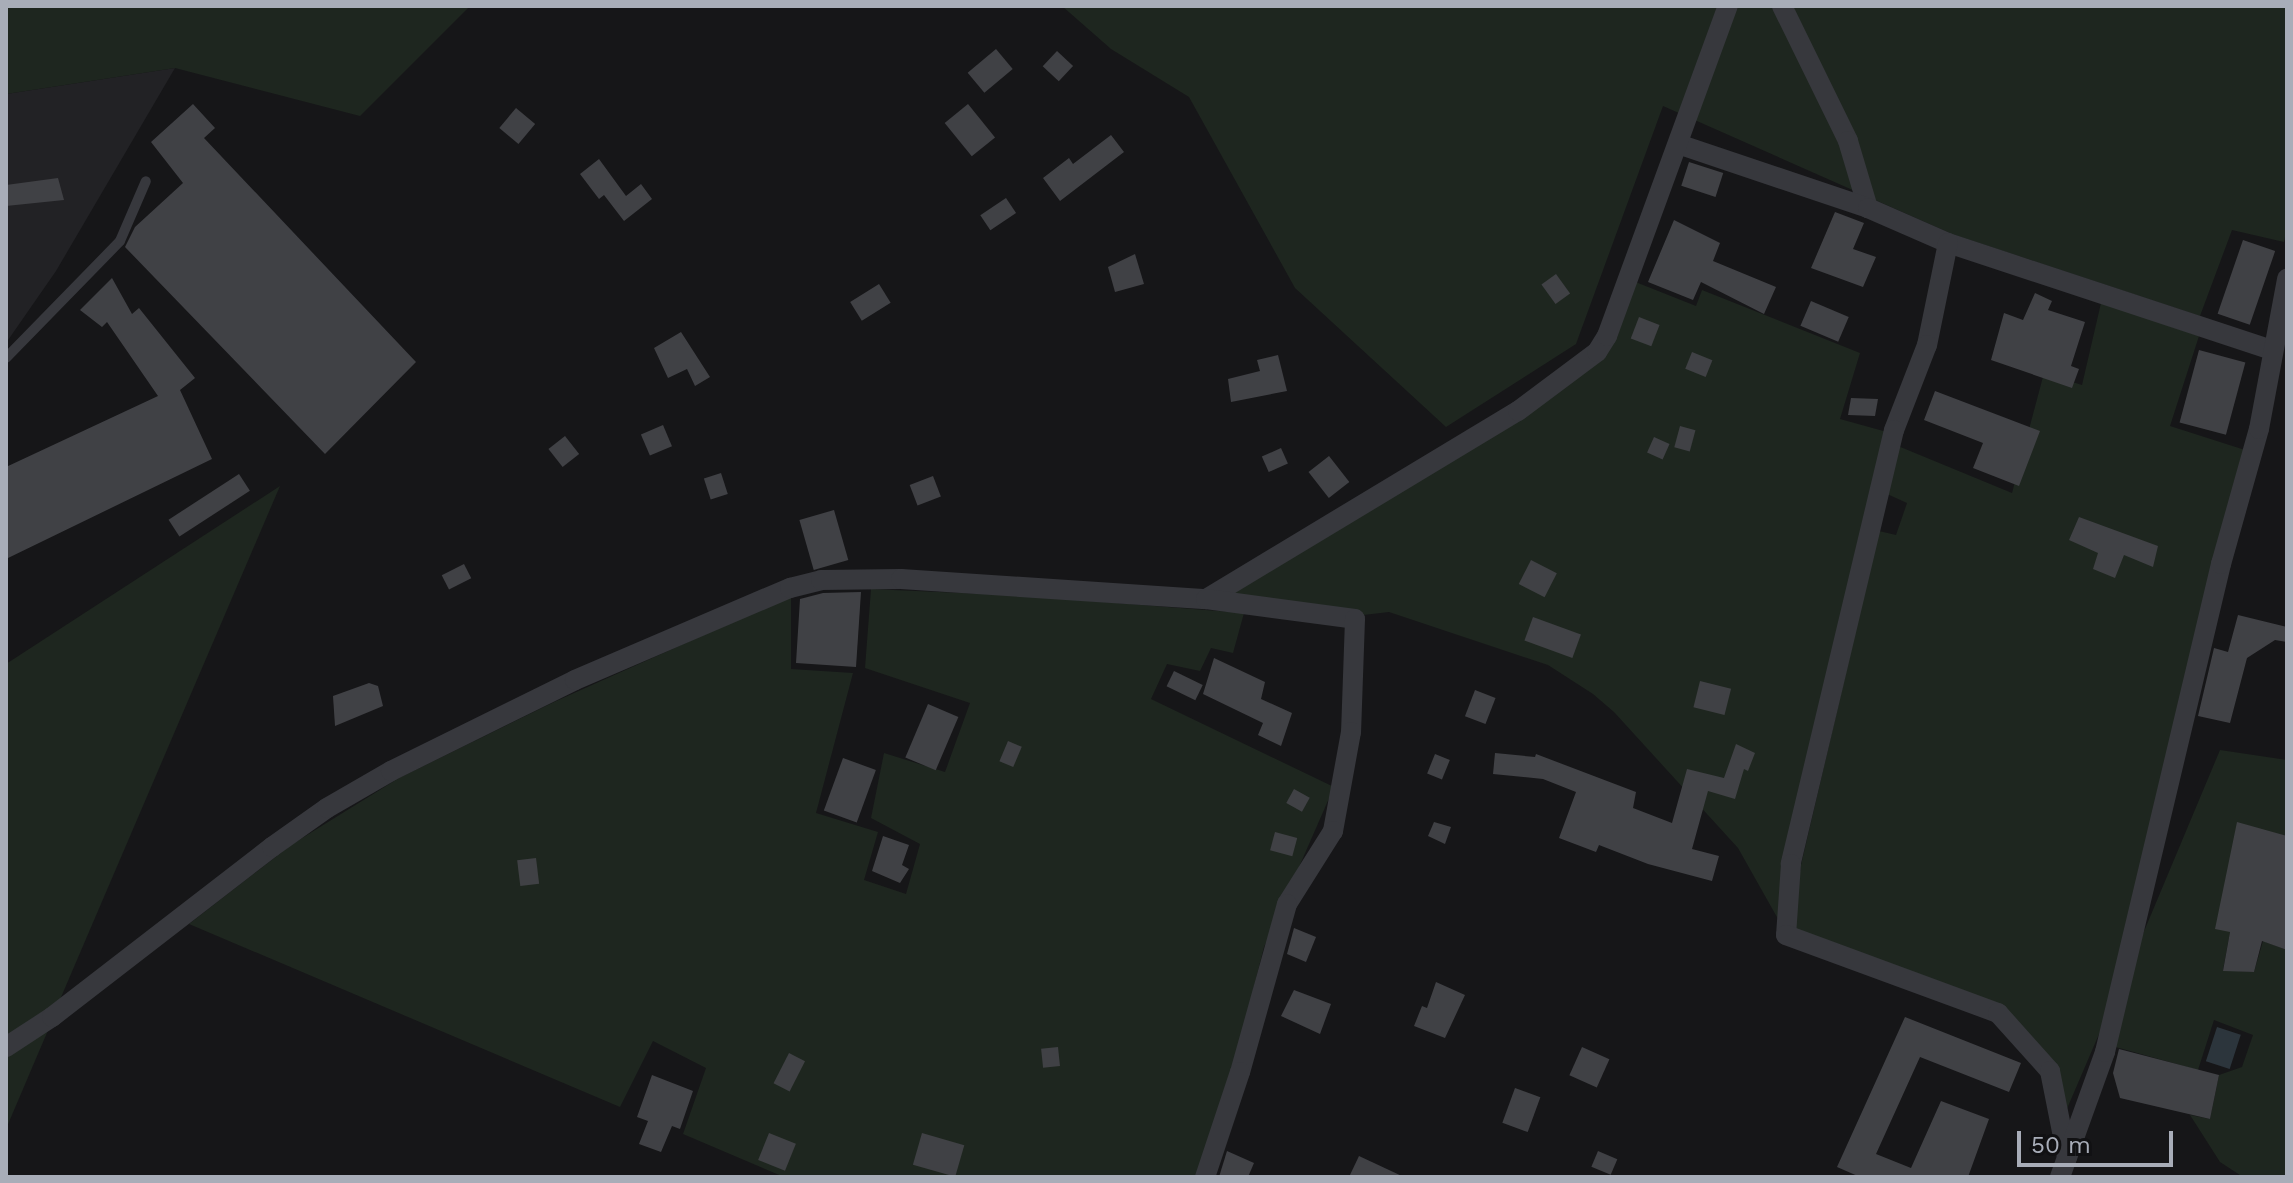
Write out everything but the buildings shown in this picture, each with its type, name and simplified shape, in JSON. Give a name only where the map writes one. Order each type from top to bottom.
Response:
[{"type":"street","points":[[1206,599],[1518,411],[1597,352],[1607,336],[1728,6]]},
{"type":"street","points":[[1782,6],[1848,141],[1868,208]]},
{"type":"street","points":[[1678,144],[1868,208],[1948,243],[2272,350]]},
{"type":"street","points":[[1948,243],[1927,345],[1894,430],[1791,864],[1786,935],[1998,1013],[2050,1071],[2067,1157]]},
{"type":"street","points":[[2060,1177],[2105,1052],[2221,564],[2259,429],[2287,279]]},
{"type":"street","points":[[6,1047],[52,1017],[272,847],[365,786],[575,680],[790,588],[821,580],[901,579],[1206,599],[1355,619],[1351,732],[1333,831],[1287,904],[1240,1072],[1205,1177]]},
{"type":"lane","points":[[6,358],[120,241],[146,181]]},
{"type":"shaded area","points":[[6,6],[470,6],[360,116],[175,68],[6,94]]},
{"type":"shaded area","points":[[1062,6],[2287,6],[2287,228],[2284,242],[2232,230],[2200,316],[1952,234],[1663,106],[1576,344],[1446,427],[1295,288],[1189,97],[1111,49]]},
{"type":"shaded area","points":[[175,68],[56,271],[6,343],[6,94]]},
{"type":"shaded area","points":[[1633,281],[1696,306],[1702,290],[1860,353],[1840,419],[1887,432],[1786,933],[1738,848],[1614,712],[1593,694],[1548,665],[1389,612],[1355,616],[1209,599],[1602,356]]},
{"type":"shaded area","points":[[2101,303],[2199,336],[2170,426],[2245,450],[2102,1027],[2066,1111],[2006,1010],[1791,931],[1801,865],[1879,531],[1896,535],[1907,503],[1885,493],[1898,446],[2012,493],[2044,373],[2082,385]]},
{"type":"shaded area","points":[[280,486],[59,1002],[6,1044],[6,664]]},
{"type":"shaded area","points":[[871,589],[1027,596],[1244,613],[1233,653],[1211,648],[1200,671],[1167,664],[1151,699],[1334,787],[1264,947],[1253,990],[1255,1017],[1198,1177],[784,1177],[683,1134],[706,1068],[653,1041],[620,1107],[189,924],[291,845],[399,778],[554,702],[791,596],[791,669],[853,673],[816,813],[878,832],[864,880],[906,894],[920,844],[871,818],[884,753],[945,772],[970,703],[865,668]]},
{"type":"shaded area","points":[[2220,750],[2287,760],[2287,843],[2230,932],[2223,970],[2254,972],[2263,941],[2287,950],[2287,1177],[2243,1177],[2220,1162],[2190,1115],[2210,1119],[2219,1075],[2242,1067],[2253,1035],[2214,1020],[2198,1070],[2112,1046],[2132,960]]},
{"type":"shaded area","points":[[2217,1027],[2241,1035],[2230,1069],[2206,1061]]},
{"type":"shaded area","points":[[49,1028],[6,1129],[6,1058]]}]
